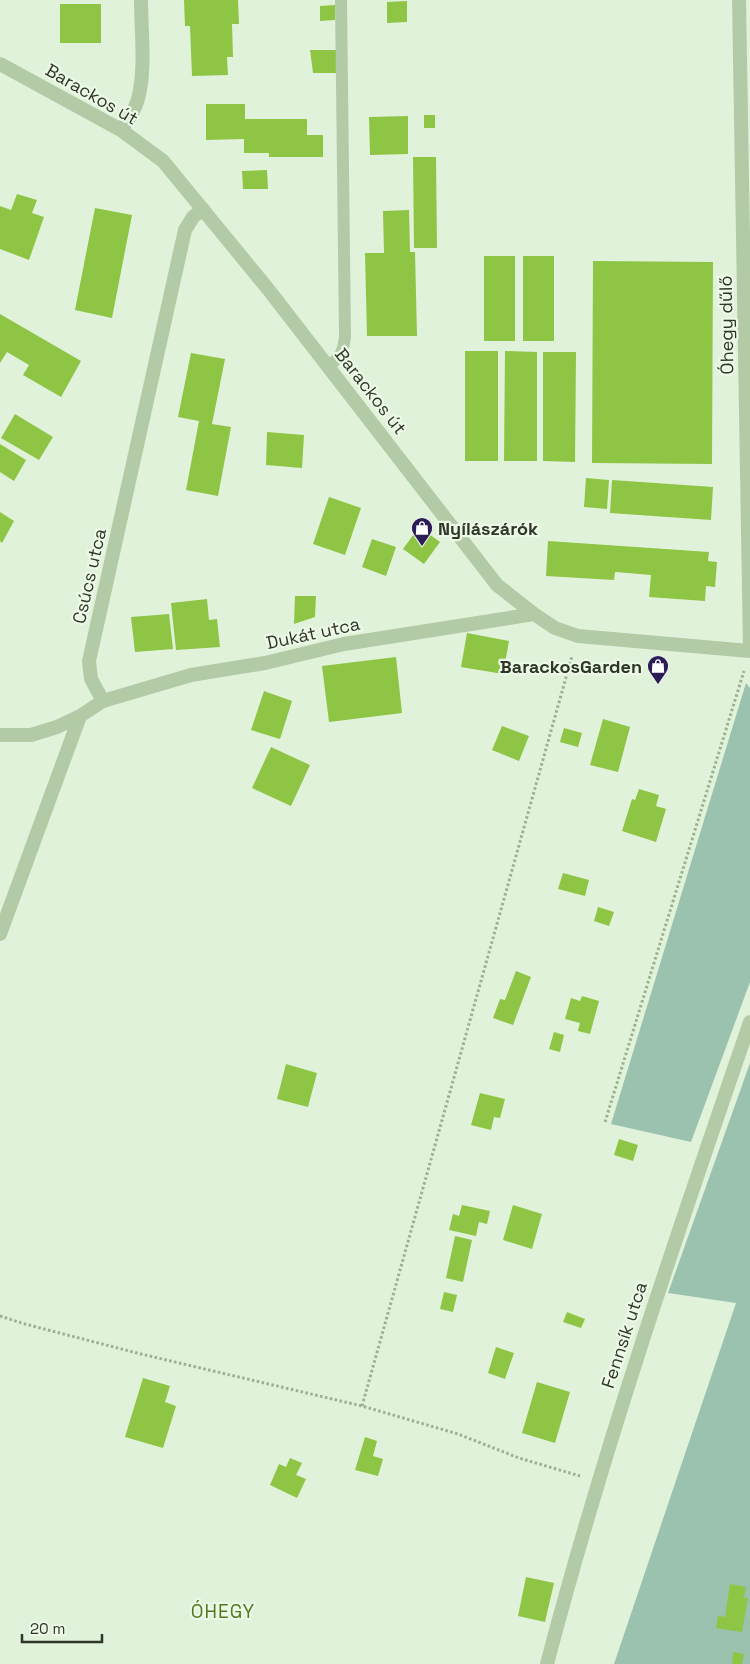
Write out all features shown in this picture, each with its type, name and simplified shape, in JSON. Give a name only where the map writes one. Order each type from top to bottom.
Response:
[{"type":"street","points":[[121,130],[131,115],[138,99],[142,78],[141,0]]},
{"type":"street","name":"Óhegy dűlő","points":[[739,0],[750,650]]},
{"type":"street","name":"Barackos út","points":[[0,64],[121,130],[163,161],[329,366],[497,585],[534,614],[555,628],[578,636],[750,650]]},
{"type":"street","name":"Csúcs utca","points":[[103,701],[91,679],[89,661],[186,230],[193,217],[203,209]]},
{"type":"street","name":"Dukát utca","points":[[103,701],[190,676],[265,662],[344,644],[534,614]]},
{"type":"street","points":[[0,735],[31,735],[57,727],[80,716],[103,701]]},
{"type":"street","points":[[0,934],[80,716]]},
{"type":"street","name":"Fennsík utca","points":[[547,1664],[598,1481],[662,1276],[750,1022]]},
{"type":"lane","points":[[329,366],[338,358],[343,349],[345,337],[341,0]]},
{"type":"path","points":[[362,1406],[578,636]]},
{"type":"path","points":[[604,1122],[746,666]]},
{"type":"path","points":[[0,1316],[142,1354],[362,1406],[458,1434],[519,1458],[598,1481]]},
{"type":"green space","points":[[746,683],[750,688],[750,982],[691,1142],[611,1124]]},
{"type":"green space","points":[[750,1063],[750,1664],[614,1664],[736,1303],[668,1293]]},
{"type":"building","points":[[184,0],[238,0],[239,24],[232,24],[233,57],[227,57],[228,75],[192,76],[190,26],[185,26]]},
{"type":"building","points":[[407,1],[407,22],[387,23],[387,2]]},
{"type":"building","points":[[60,4],[101,4],[101,43],[60,43]]},
{"type":"building","points":[[335,5],[335,20],[320,21],[320,6]]},
{"type":"building","points":[[310,50],[336,50],[336,73],[313,73]]},
{"type":"building","points":[[206,104],[245,104],[245,119],[307,119],[307,135],[323,135],[323,157],[269,157],[269,153],[244,153],[244,139],[206,140]]},
{"type":"building","points":[[424,115],[435,115],[435,128],[424,128]]},
{"type":"building","points":[[408,116],[408,154],[370,155],[369,117]]},
{"type":"building","points":[[413,157],[436,157],[437,248],[414,248]]},
{"type":"building","points":[[267,170],[268,189],[243,189],[242,171]]},
{"type":"building","points":[[17,194],[37,200],[32,213],[44,217],[29,260],[0,249],[0,206],[11,210]]},
{"type":"building","points":[[95,208],[132,215],[112,318],[75,310]]},
{"type":"building","points":[[409,210],[410,252],[415,252],[417,336],[367,336],[365,253],[384,253],[383,211]]},
{"type":"building","points":[[484,256],[515,256],[515,341],[484,341]]},
{"type":"building","points":[[523,256],[554,256],[554,341],[523,341]]},
{"type":"building","points":[[593,261],[713,262],[712,464],[592,463]]},
{"type":"building","points":[[0,314],[81,361],[61,397],[23,375],[29,365],[7,352],[0,363]]},
{"type":"building","points":[[465,351],[498,351],[498,461],[465,461]]},
{"type":"building","points":[[505,351],[537,352],[537,461],[504,461]]},
{"type":"building","points":[[543,352],[576,352],[575,462],[543,461]]},
{"type":"building","points":[[191,353],[225,359],[212,424],[231,427],[218,496],[186,490],[199,421],[178,417]]},
{"type":"building","points":[[15,414],[53,437],[39,460],[1,438]]},
{"type":"building","points":[[267,432],[304,435],[302,468],[266,465]]},
{"type":"building","points":[[0,444],[26,460],[14,481],[0,472]]},
{"type":"building","points":[[586,478],[609,480],[607,509],[584,507]]},
{"type":"building","points":[[612,480],[713,487],[711,520],[610,513]]},
{"type":"building","points":[[329,497],[361,508],[345,555],[313,544]]},
{"type":"building","points":[[0,512],[14,521],[2,543],[0,541]]},
{"type":"building","points":[[419,527],[440,542],[424,564],[403,549]]},
{"type":"building","points":[[372,539],[396,547],[386,576],[362,567]]},
{"type":"building","points":[[548,541],[709,552],[708,561],[717,562],[715,587],[706,586],[705,601],[649,597],[651,575],[615,572],[614,580],[546,576]]},
{"type":"building","points":[[295,596],[316,596],[315,617],[294,624]]},
{"type":"building","points":[[207,599],[209,620],[217,619],[220,647],[176,650],[171,603]]},
{"type":"building","points":[[169,614],[173,649],[135,652],[131,617]]},
{"type":"building","points":[[467,633],[509,641],[503,674],[461,667]]},
{"type":"building","points":[[396,657],[402,713],[329,722],[322,666]]},
{"type":"building","points":[[264,691],[292,701],[280,739],[251,730]]},
{"type":"building","points":[[603,719],[630,727],[618,772],[590,765]]},
{"type":"building","points":[[502,726],[529,736],[519,761],[492,750]]},
{"type":"building","points":[[564,728],[582,733],[578,747],[560,742]]},
{"type":"building","points":[[271,747],[310,765],[291,806],[252,788]]},
{"type":"building","points":[[639,789],[659,795],[656,806],[666,809],[656,842],[622,831],[632,799],[635,800]]},
{"type":"building","points":[[563,873],[589,880],[585,896],[558,889]]},
{"type":"building","points":[[598,907],[614,912],[609,926],[594,921]]},
{"type":"building","points":[[516,971],[531,977],[513,1025],[493,1018],[500,999],[505,1000]]},
{"type":"building","points":[[582,996],[599,1001],[590,1034],[578,1031],[580,1023],[565,1019],[571,998],[580,1001]]},
{"type":"building","points":[[554,1032],[564,1035],[560,1052],[549,1049]]},
{"type":"building","points":[[286,1064],[317,1073],[308,1107],[277,1099]]},
{"type":"building","points":[[480,1093],[505,1099],[500,1118],[494,1117],[491,1130],[471,1125]]},
{"type":"building","points":[[619,1139],[638,1145],[633,1161],[614,1155]]},
{"type":"building","points":[[462,1205],[490,1211],[487,1224],[479,1222],[476,1236],[449,1230],[453,1214],[459,1216]]},
{"type":"building","points":[[513,1205],[542,1214],[532,1249],[503,1240]]},
{"type":"building","points":[[455,1236],[472,1240],[463,1282],[446,1278]]},
{"type":"building","points":[[444,1292],[457,1295],[453,1312],[440,1309]]},
{"type":"building","points":[[567,1312],[585,1319],[581,1328],[563,1322]]},
{"type":"building","points":[[496,1347],[514,1353],[505,1379],[488,1373]]},
{"type":"building","points":[[143,1378],[170,1386],[165,1402],[176,1406],[163,1448],[125,1437]]},
{"type":"building","points":[[537,1382],[570,1392],[555,1443],[522,1433]]},
{"type":"building","points":[[365,1437],[377,1441],[373,1456],[383,1459],[378,1476],[355,1470]]},
{"type":"building","points":[[290,1458],[302,1463],[296,1475],[306,1479],[297,1498],[270,1485],[279,1464],[286,1467]]},
{"type":"building","points":[[526,1577],[554,1583],[545,1622],[518,1616]]},
{"type":"building","points":[[730,1584],[746,1587],[744,1598],[748,1598],[742,1632],[716,1628],[718,1616],[725,1617]]},
{"type":"building","points":[[733,1652],[744,1654],[742,1664],[732,1664]]},
{"type":"place","name":"Nyílászárók","points":[[422,547]]},
{"type":"place","name":"BarackosGarden","points":[[658,685]]},
{"type":"district","name":"ÓHEGY","points":[[223,1611]]}]
